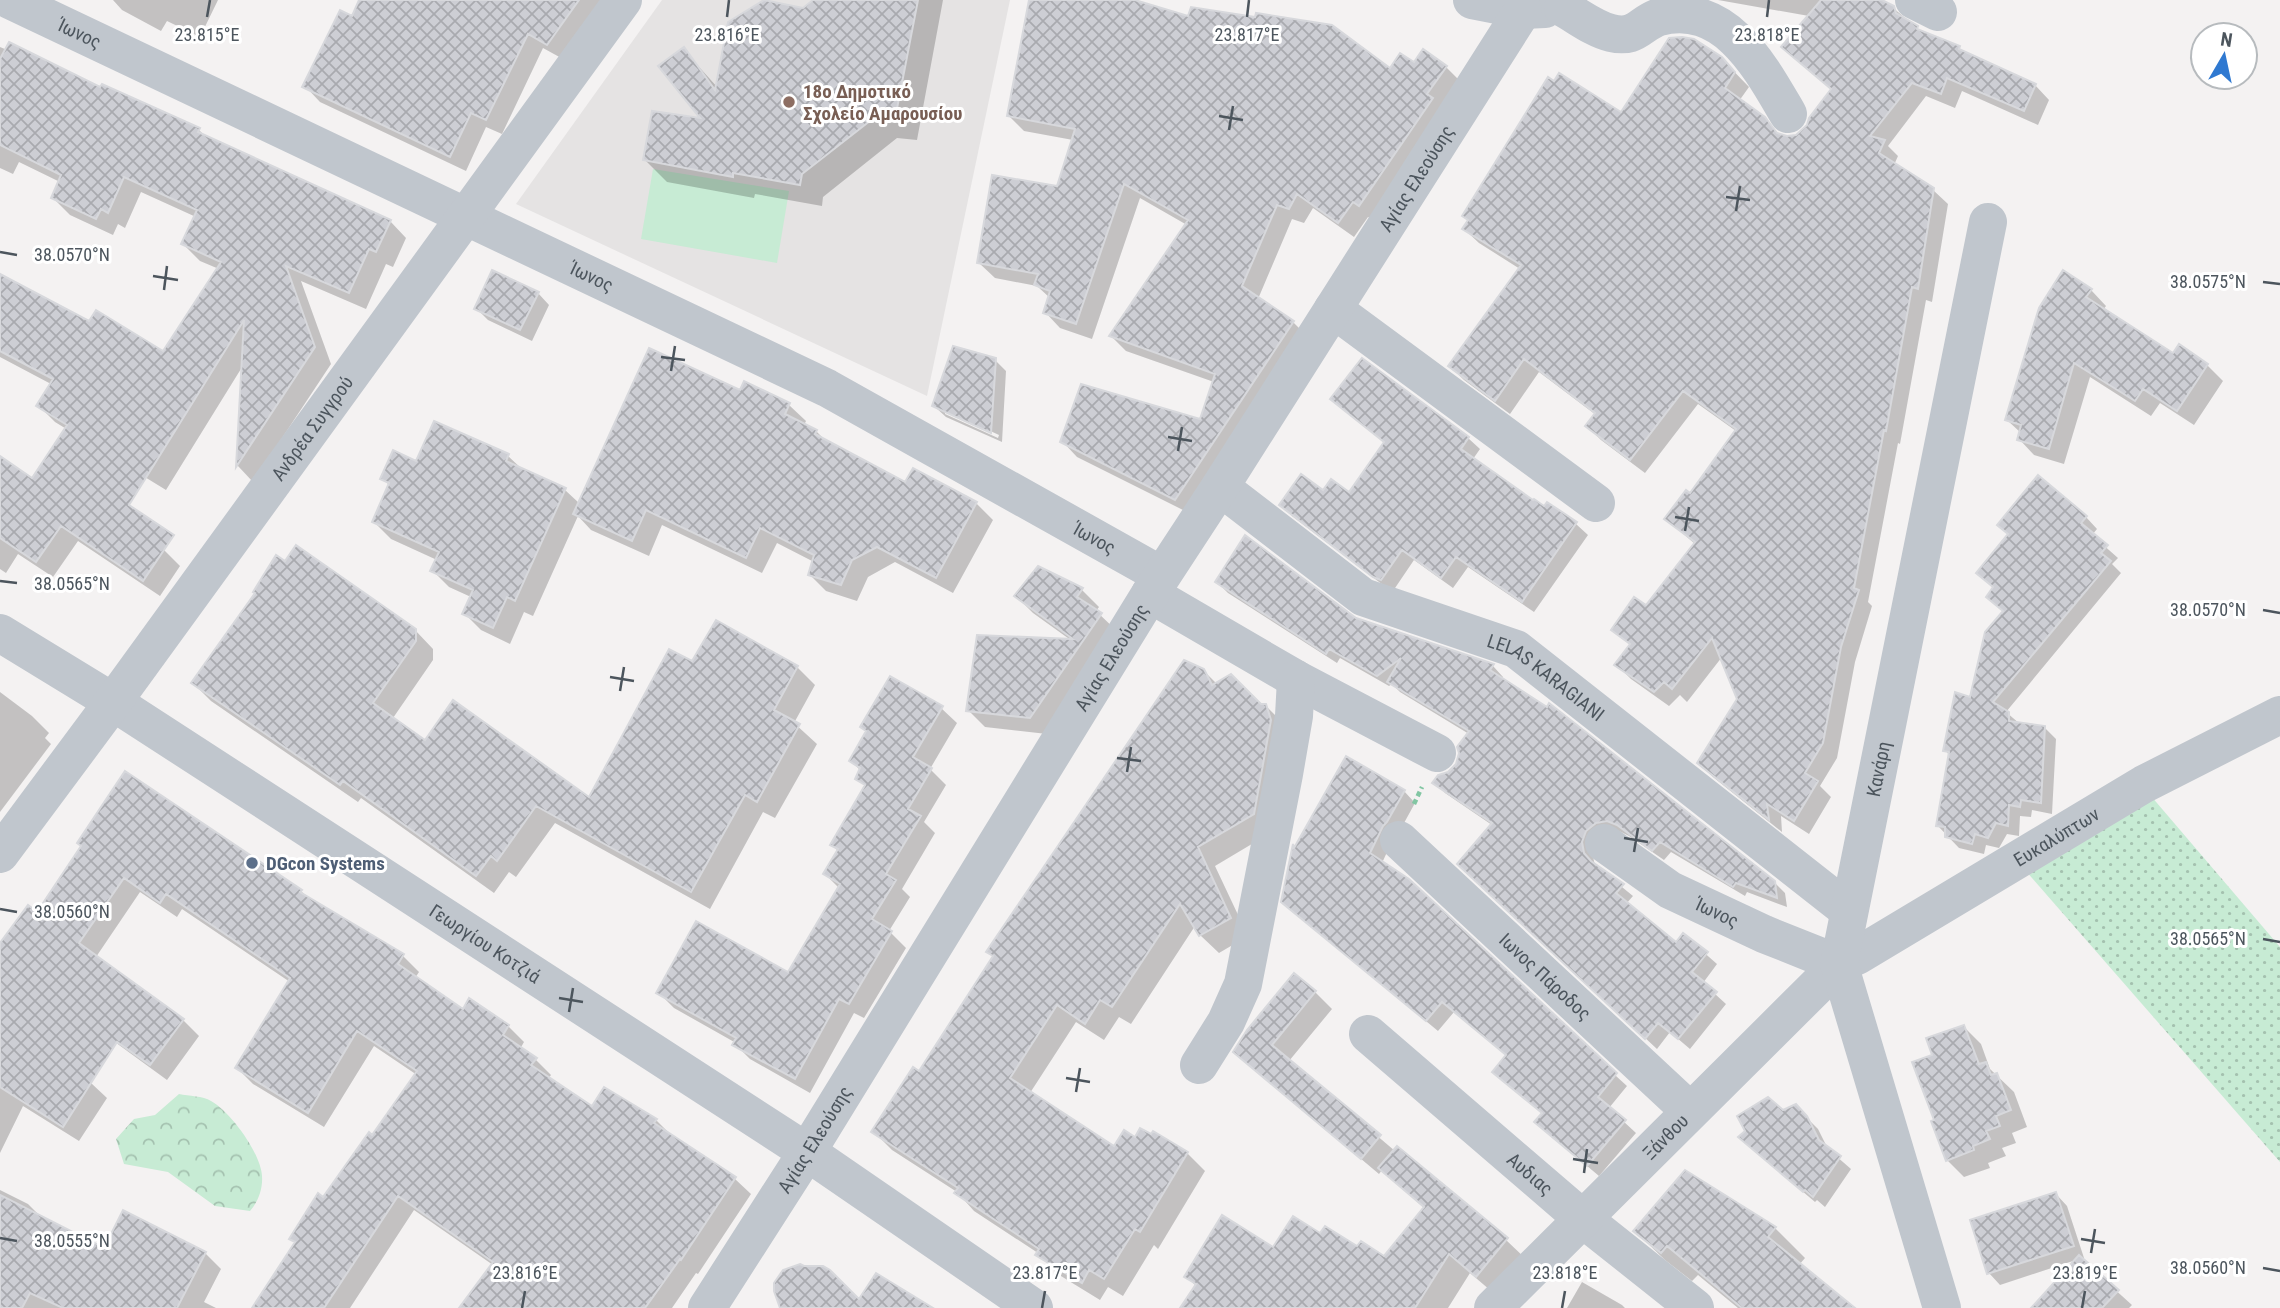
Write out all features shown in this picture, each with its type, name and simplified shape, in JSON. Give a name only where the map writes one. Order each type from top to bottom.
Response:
[{"type":"street","name":"Ίωνος","points":[[10,0],[827,388],[1156,584],[1296,679],[1437,753]]},
{"type":"street","name":"Ανδρέα Συγγρού","points":[[0,854],[623,0]]},
{"type":"street","points":[[1472,0],[1523,10],[1567,4],[1611,33],[1634,34],[1656,18],[1679,12],[1709,18],[1738,37],[1761,67],[1788,114]]},
{"type":"street","name":"Αγίας Ελεούσης","points":[[707,1308],[807,1152],[1156,584],[1523,10]]},
{"type":"street","name":"Κανάρη","points":[[1941,1308],[1839,964],[1988,222]]},
{"type":"street","points":[[1333,309],[1596,503]]},
{"type":"street","name":"LELAS KARAGIANI","points":[[1220,487],[1363,597],[1516,649],[1848,910]]},
{"type":"street","name":"Γεωργίου Κοτζιά","points":[[0,634],[113,702],[807,1152],[1034,1308]]},
{"type":"street","points":[[1199,1065],[1226,1022],[1243,984],[1284,774],[1294,716],[1296,679]]},
{"type":"street","name":"Ευκαλύπτων","points":[[1839,964],[1857,956],[2144,784],[2280,715]]},
{"type":"street","name":"Ιωνος Πάροδος","points":[[1399,840],[1690,1111]]},
{"type":"street","name":"Ίωνος","points":[[1604,843],[1671,890],[1764,934],[1839,964]]},
{"type":"street","name":"Ξάνθου","points":[[1493,1308],[1839,964]]},
{"type":"street","name":"Αυδιας","points":[[1368,1034],[1583,1219],[1695,1308]]},
{"type":"path","points":[[1399,840],[1437,753]]},
{"type":"shaded area","name":"18ο Δημοτικό Σχολείο Αμαρουσίου","points":[[662,0],[1010,0],[927,396],[516,204]]},
{"type":"green space","points":[[653,169],[789,191],[777,263],[641,239]]},
{"type":"green space","points":[[2151,796],[2280,947],[2280,1162],[2025,870]]},
{"type":"green space","points":[[179,1094],[204,1098],[219,1106],[251,1146],[260,1167],[262,1181],[259,1195],[250,1211],[215,1206],[168,1172],[124,1164],[116,1139],[134,1119],[155,1115]]},
{"type":"building","points":[[359,0],[579,0],[547,45],[528,34],[486,120],[471,113],[450,157],[302,87],[340,10],[352,16]]},
{"type":"building","points":[[764,0],[803,8],[813,0],[918,0],[895,119],[875,117],[802,174],[800,185],[733,173],[733,177],[643,160],[652,111],[700,118],[658,66],[684,47],[715,90],[728,22]]},
{"type":"building","points":[[1029,0],[1135,0],[1188,16],[1191,7],[1255,17],[1256,13],[1332,25],[1390,68],[1400,53],[1414,62],[1423,49],[1447,66],[1427,94],[1433,98],[1359,206],[1353,202],[1338,223],[1297,194],[1289,209],[1277,205],[1242,286],[1294,321],[1175,500],[1060,442],[1081,384],[1200,419],[1215,374],[1109,336],[1188,220],[1124,184],[1076,324],[1043,313],[1050,291],[1034,285],[1038,274],[977,263],[992,175],[1057,186],[1075,129],[1007,116]]},
{"type":"building","points":[[1821,0],[1882,0],[1894,6],[1896,13],[1918,26],[1917,29],[1960,46],[1959,49],[2036,84],[2024,111],[1947,78],[1941,94],[1912,83],[1870,136],[1885,140],[1879,153],[1934,188],[1918,289],[1912,287],[1854,588],[1859,590],[1841,647],[1823,743],[1805,773],[1818,781],[1794,821],[1767,804],[1769,820],[1697,763],[1737,699],[1712,638],[1672,689],[1664,682],[1654,692],[1614,665],[1630,644],[1611,630],[1634,597],[1646,605],[1695,542],[1664,519],[1686,490],[1690,493],[1736,429],[1683,391],[1630,460],[1585,426],[1595,413],[1524,359],[1495,401],[1448,366],[1521,265],[1462,229],[1468,220],[1462,216],[1548,77],[1554,81],[1559,73],[1621,112],[1669,38],[1694,39],[1722,57],[1735,72],[1725,88],[1765,117],[1777,133],[1796,135],[1807,125],[1809,118],[1831,89],[1781,47]]},
{"type":"building","points":[[9,42],[100,87],[102,84],[200,128],[198,132],[391,220],[376,252],[369,249],[349,293],[286,266],[315,347],[236,467],[244,320],[129,505],[174,535],[143,581],[61,526],[36,562],[0,538],[0,456],[32,478],[67,425],[36,406],[53,379],[0,351],[0,274],[89,321],[96,310],[163,351],[221,262],[181,244],[197,210],[124,177],[108,213],[101,209],[96,219],[51,198],[61,175],[0,145],[0,59]]},
{"type":"building","points":[[492,270],[539,292],[520,330],[474,309]]},
{"type":"building","points":[[2063,270],[2092,289],[2086,297],[2173,353],[2179,344],[2208,364],[2177,411],[2143,389],[2135,401],[2074,363],[2049,449],[2017,440],[2021,425],[2005,420],[2039,308]]},
{"type":"building","points":[[953,346],[996,358],[991,433],[932,406]]},
{"type":"building","points":[[649,348],[740,390],[744,381],[790,403],[785,414],[817,430],[815,434],[905,482],[913,468],[977,502],[936,578],[877,547],[852,560],[841,585],[808,575],[814,555],[760,528],[746,558],[646,510],[632,541],[573,514]]},
{"type":"building","points":[[1362,358],[1469,437],[1461,449],[1533,500],[1544,506],[1547,502],[1577,522],[1522,602],[1456,557],[1441,578],[1402,550],[1381,580],[1373,577],[1279,505],[1301,474],[1323,490],[1331,479],[1349,492],[1384,442],[1330,399]]},
{"type":"building","points":[[434,421],[509,454],[506,461],[566,488],[515,601],[507,597],[493,628],[462,614],[473,590],[430,571],[439,552],[372,522],[389,483],[380,479],[393,450],[416,461]]},
{"type":"building","points":[[2038,475],[2087,516],[2081,523],[2108,545],[2101,553],[2111,561],[1993,702],[2009,712],[2009,721],[2045,726],[2041,803],[2021,800],[2020,807],[2009,805],[2008,826],[1996,823],[1988,838],[1975,834],[1972,844],[1945,837],[1945,827],[1936,826],[1949,752],[1943,751],[1955,692],[1970,697],[1985,632],[2003,611],[1986,597],[1993,587],[1976,573],[2008,534],[1997,525]]},
{"type":"building","points":[[1245,535],[1356,618],[1494,664],[1490,670],[1547,707],[1549,703],[1775,881],[1777,898],[1736,883],[1733,887],[1660,842],[1652,851],[1617,825],[1607,821],[1596,823],[1586,831],[1582,842],[1584,853],[1624,884],[1616,893],[1676,942],[1683,933],[1708,952],[1692,972],[1717,992],[1678,1039],[1658,1023],[1645,1039],[1457,864],[1492,823],[1432,783],[1438,775],[1448,772],[1456,764],[1459,753],[1457,747],[1469,731],[1387,682],[1401,658],[1377,676],[1329,649],[1326,654],[1215,582]]},
{"type":"building","points":[[296,545],[416,629],[416,641],[373,703],[425,740],[453,700],[589,797],[669,649],[692,661],[716,620],[798,666],[774,710],[800,724],[757,802],[745,795],[691,892],[536,806],[497,861],[491,856],[476,876],[343,781],[340,785],[191,683],[255,593],[253,592],[276,555],[285,561]]},
{"type":"building","points":[[1038,566],[1083,588],[1077,597],[1102,613],[1030,718],[966,711],[977,635],[1073,639],[1014,596]]},
{"type":"building","points":[[1184,660],[1204,669],[1212,685],[1231,674],[1261,704],[1266,704],[1271,720],[1254,814],[1198,847],[1231,918],[1199,936],[1180,904],[1112,1007],[1100,1000],[1085,1024],[1057,1005],[1010,1078],[1114,1146],[1124,1130],[1135,1137],[1140,1128],[1151,1134],[1153,1131],[1188,1152],[1140,1232],[1135,1229],[1104,1279],[1089,1270],[1082,1283],[1035,1255],[1039,1249],[954,1193],[958,1188],[871,1132],[913,1067],[919,1071],[993,956],[986,952]]},
{"type":"building","points":[[890,676],[943,706],[913,757],[932,768],[908,809],[921,816],[886,874],[896,880],[872,919],[892,931],[849,1004],[839,999],[795,1079],[732,1045],[736,1038],[656,993],[696,921],[788,972],[840,884],[823,874],[838,849],[830,845],[865,785],[855,779],[860,768],[849,761],[866,731],[860,727]]},
{"type":"building","points":[[1346,756],[1405,790],[1370,853],[1409,879],[1617,1073],[1598,1097],[1626,1120],[1587,1166],[1534,1122],[1542,1113],[1492,1072],[1506,1055],[1442,1002],[1426,1021],[1281,902],[1293,844],[1294,848]]},
{"type":"building","points":[[125,771],[302,890],[300,892],[404,954],[398,964],[463,1009],[469,998],[509,1025],[503,1035],[537,1058],[531,1065],[592,1106],[604,1087],[657,1119],[654,1123],[736,1177],[681,1260],[645,1308],[459,1308],[493,1262],[398,1196],[324,1308],[252,1308],[295,1242],[289,1239],[318,1193],[323,1197],[369,1132],[372,1135],[417,1071],[357,1031],[308,1113],[235,1068],[290,978],[166,894],[160,903],[124,878],[79,943],[184,1019],[150,1065],[117,1042],[63,1127],[0,1087],[0,943],[28,905],[37,912],[81,846],[77,843]]},
{"type":"building","points":[[1294,973],[1316,991],[1272,1045],[1381,1135],[1361,1159],[1233,1052],[1247,1030]]},
{"type":"building","points":[[1964,1025],[1979,1064],[1986,1062],[1991,1075],[1997,1073],[2011,1110],[1996,1116],[2000,1126],[1986,1131],[1990,1139],[1973,1146],[1974,1150],[1946,1161],[1912,1062],[1932,1055],[1926,1038]]},
{"type":"building","points":[[1768,1097],[1783,1110],[1796,1104],[1807,1116],[1819,1140],[1841,1156],[1813,1197],[1805,1190],[1803,1192],[1738,1137],[1745,1131],[1737,1116]]},
{"type":"building","points":[[1397,1146],[1508,1238],[1476,1277],[1449,1254],[1415,1308],[1180,1308],[1196,1284],[1184,1277],[1222,1215],[1273,1247],[1293,1216],[1320,1233],[1325,1226],[1357,1246],[1361,1241],[1384,1256],[1424,1207],[1378,1168]]},
{"type":"building","points":[[1685,1170],[1776,1227],[1768,1237],[1855,1308],[1742,1308],[1667,1246],[1661,1253],[1633,1231]]},
{"type":"building","points":[[2056,1192],[2074,1246],[1987,1274],[1970,1220]]},
{"type":"building","points":[[0,1195],[104,1248],[123,1210],[206,1252],[177,1308],[63,1308],[30,1293],[22,1308],[0,1308]]},
{"type":"building","points":[[2079,1255],[2119,1290],[2102,1308],[2031,1308]]},
{"type":"building","points":[[800,1264],[823,1266],[830,1270],[859,1299],[876,1273],[933,1308],[780,1308],[774,1283],[783,1270]]},
{"type":"place","name":"18ο Δημοτικό Σχολείο Αμαρουσίου","points":[[789,102]]},
{"type":"place","name":"DGcon Systems","points":[[252,863]]}]
